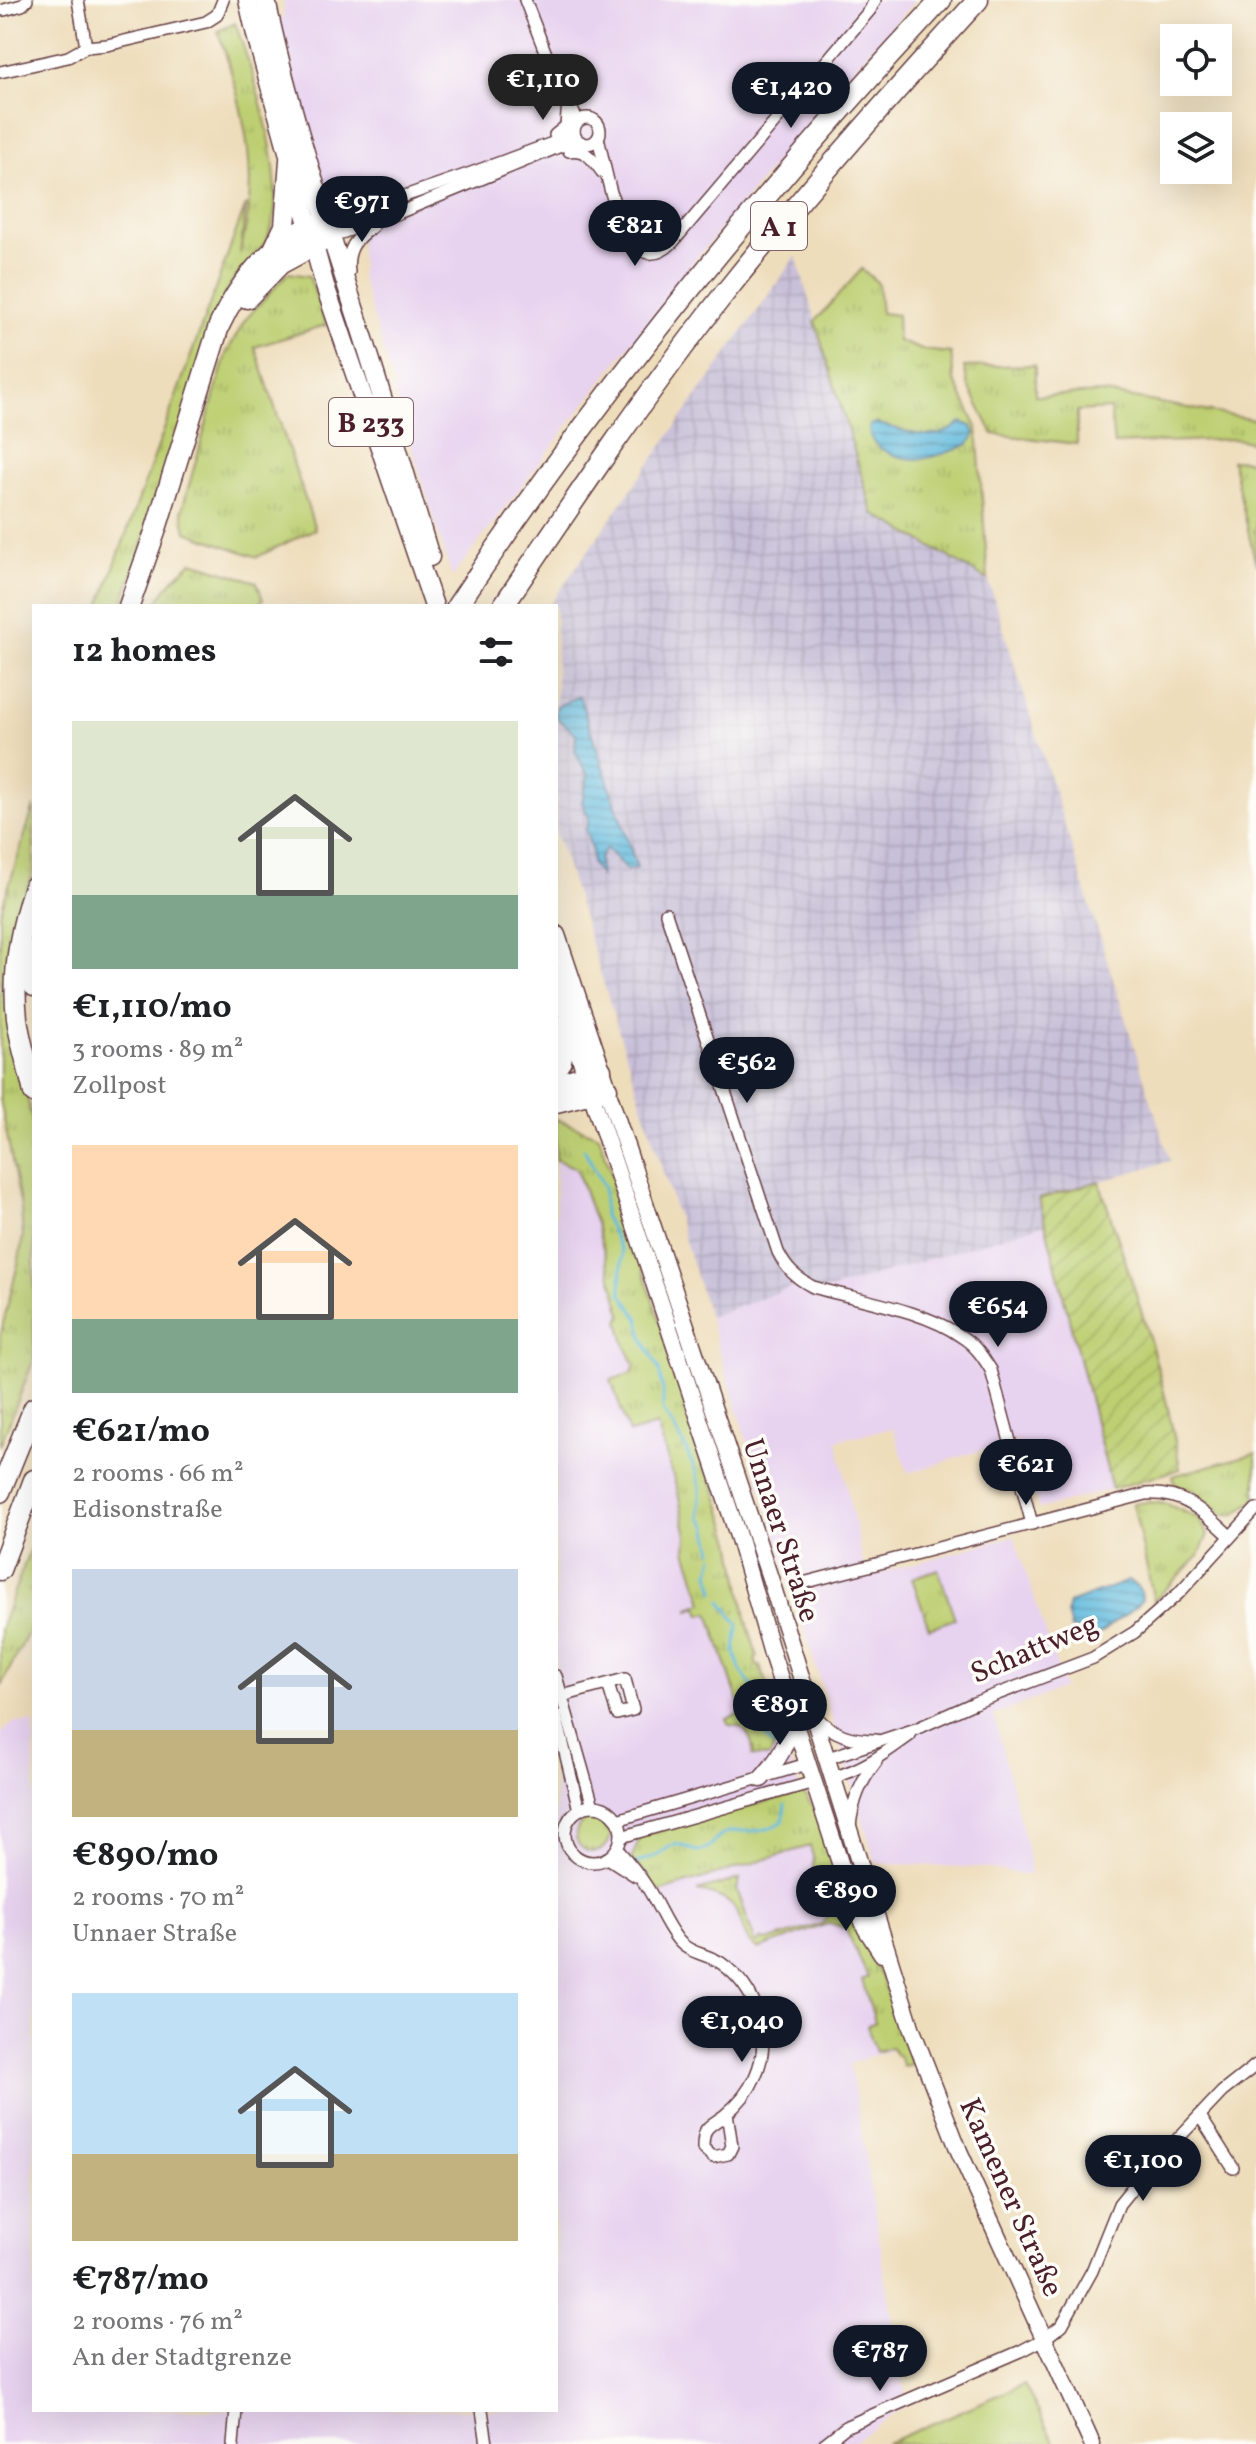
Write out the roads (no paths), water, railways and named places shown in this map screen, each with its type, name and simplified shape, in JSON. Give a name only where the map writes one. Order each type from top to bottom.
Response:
[{"type":"highway","name":"A 1","points":[[455,603],[623,375],[699,278],[791,168],[941,0]]},
{"type":"highway","name":"A 1","points":[[504,604],[597,465],[723,296],[795,206],[978,0]]},
{"type":"highway","points":[[130,604],[219,326],[240,287],[274,249],[285,226],[290,160]]},
{"type":"highway","points":[[274,249],[318,232]]},
{"type":"highway","points":[[138,604],[164,535],[225,333],[235,312],[256,287],[318,232]]},
{"type":"highway","points":[[32,893],[24,918],[16,968],[17,1019],[32,1084]]},
{"type":"highway","points":[[32,933],[29,952],[32,980]]},
{"type":"highway","points":[[558,1065],[569,1019]]},
{"type":"highway","points":[[558,1085],[596,1082]]},
{"type":"highway","points":[[558,1101],[596,1082]]},
{"type":"highway","points":[[0,1492],[32,1411]]},
{"type":"highway","points":[[0,1570],[32,1485]]},
{"type":"main road","name":"B 233","points":[[248,0],[290,160],[318,232],[433,604]]},
{"type":"main road","name":"B 233","points":[[266,0],[318,232],[354,308],[455,603]]},
{"type":"main road","name":"Unnaer Straße","points":[[558,942],[596,1082],[807,1764],[822,1780],[850,1835],[891,1969]]},
{"type":"main road","name":"Unnaer Straße","points":[[558,983],[569,1019],[596,1082],[765,1565],[825,1759],[822,1780],[844,1875],[866,1929],[891,1969]]},
{"type":"main road","points":[[761,1779],[779,1760],[793,1718]]},
{"type":"main road","points":[[807,1764],[825,1759]]},
{"type":"main road","name":"Kamener Straße","points":[[891,1969],[934,2091],[1092,2444]]},
{"type":"street","points":[[4,10],[22,5],[27,0]]},
{"type":"street","points":[[78,0],[86,47]]},
{"type":"street","points":[[525,0],[553,72],[566,92],[610,186]]},
{"type":"street","points":[[318,232],[373,207],[558,141],[580,124],[597,124],[590,141],[631,243],[642,252],[655,253],[673,242],[870,10],[875,0]]},
{"type":"street","points":[[0,72],[68,57],[86,47],[206,22],[217,15],[223,1]]},
{"type":"street","points":[[524,153],[566,126],[566,92]]},
{"type":"street","points":[[318,232],[383,219],[561,146],[590,141]]},
{"type":"street","points":[[541,156],[582,151],[602,172]]},
{"type":"street","points":[[354,308],[348,256],[361,234],[383,219]]},
{"type":"street","points":[[666,913],[785,1267],[813,1287],[944,1326],[979,1351],[991,1370],[1032,1524]]},
{"type":"street","points":[[803,1583],[1125,1499],[1161,1493],[1174,1495],[1199,1507],[1230,1536]]},
{"type":"street","name":"Schattweg","points":[[825,1759],[916,1729],[964,1707],[1064,1671],[1117,1644],[1179,1593],[1256,1509]]},
{"type":"street","points":[[593,1806],[559,1697],[608,1684]]},
{"type":"street","name":"Schattweg","points":[[811,1711],[829,1729],[846,1737],[885,1739]]},
{"type":"street","points":[[558,1723],[579,1810]]},
{"type":"street","name":"Schattweg","points":[[619,1843],[853,1772],[879,1758],[916,1729]]},
{"type":"street","name":"Schattweg","points":[[850,1835],[852,1806],[860,1782],[879,1758]]},
{"type":"street","points":[[617,1820],[807,1764]]},
{"type":"street","points":[[619,1843],[608,1858],[592,1862],[583,1860],[564,1842],[567,1823],[579,1810],[593,1806],[607,1810],[617,1820],[619,1843],[633,1871],[679,1941],[688,1949],[718,1961],[731,1971],[757,2008],[763,2042],[759,2066],[750,2087],[727,2113]]},
{"type":"street","points":[[608,1858],[633,1871]]},
{"type":"street","points":[[824,2444],[847,2426],[1044,2339],[1062,2325],[1092,2271],[1119,2204],[1222,2092],[1256,2065]]},
{"type":"street","points":[[1200,2116],[1233,2168]]},
{"type":"street","points":[[233,2444],[236,2412]]},
{"type":"street","points":[[482,2412],[487,2444]]},
{"type":"water","points":[[961,422],[972,426],[975,434],[969,444],[920,459],[883,450],[870,433],[870,425],[875,423],[920,434],[941,434]]},
{"type":"water","points":[[579,696],[637,868],[627,870],[606,848],[599,859],[601,877],[592,864],[586,830],[589,818],[582,803],[588,776],[575,751],[576,734],[558,719],[558,706]]},
{"type":"water","points":[[1128,1581],[1141,1592],[1142,1599],[1138,1605],[1089,1641],[1082,1631],[1071,1629],[1067,1613],[1069,1603]]},
{"type":"waterway","points":[[584,1149],[604,1187],[604,1215],[622,1252],[621,1293],[639,1319],[643,1339],[659,1369],[663,1410],[696,1472],[700,1487],[700,1518],[707,1525],[713,1551]]},
{"type":"waterway","points":[[714,1556],[710,1572],[714,1592]]},
{"type":"waterway","points":[[721,1601],[738,1624],[735,1652],[740,1669],[759,1696],[762,1731],[772,1745]]},
{"type":"waterway","points":[[635,1864],[673,1845],[700,1851],[725,1833],[770,1828],[783,1821],[785,1805]]}]
